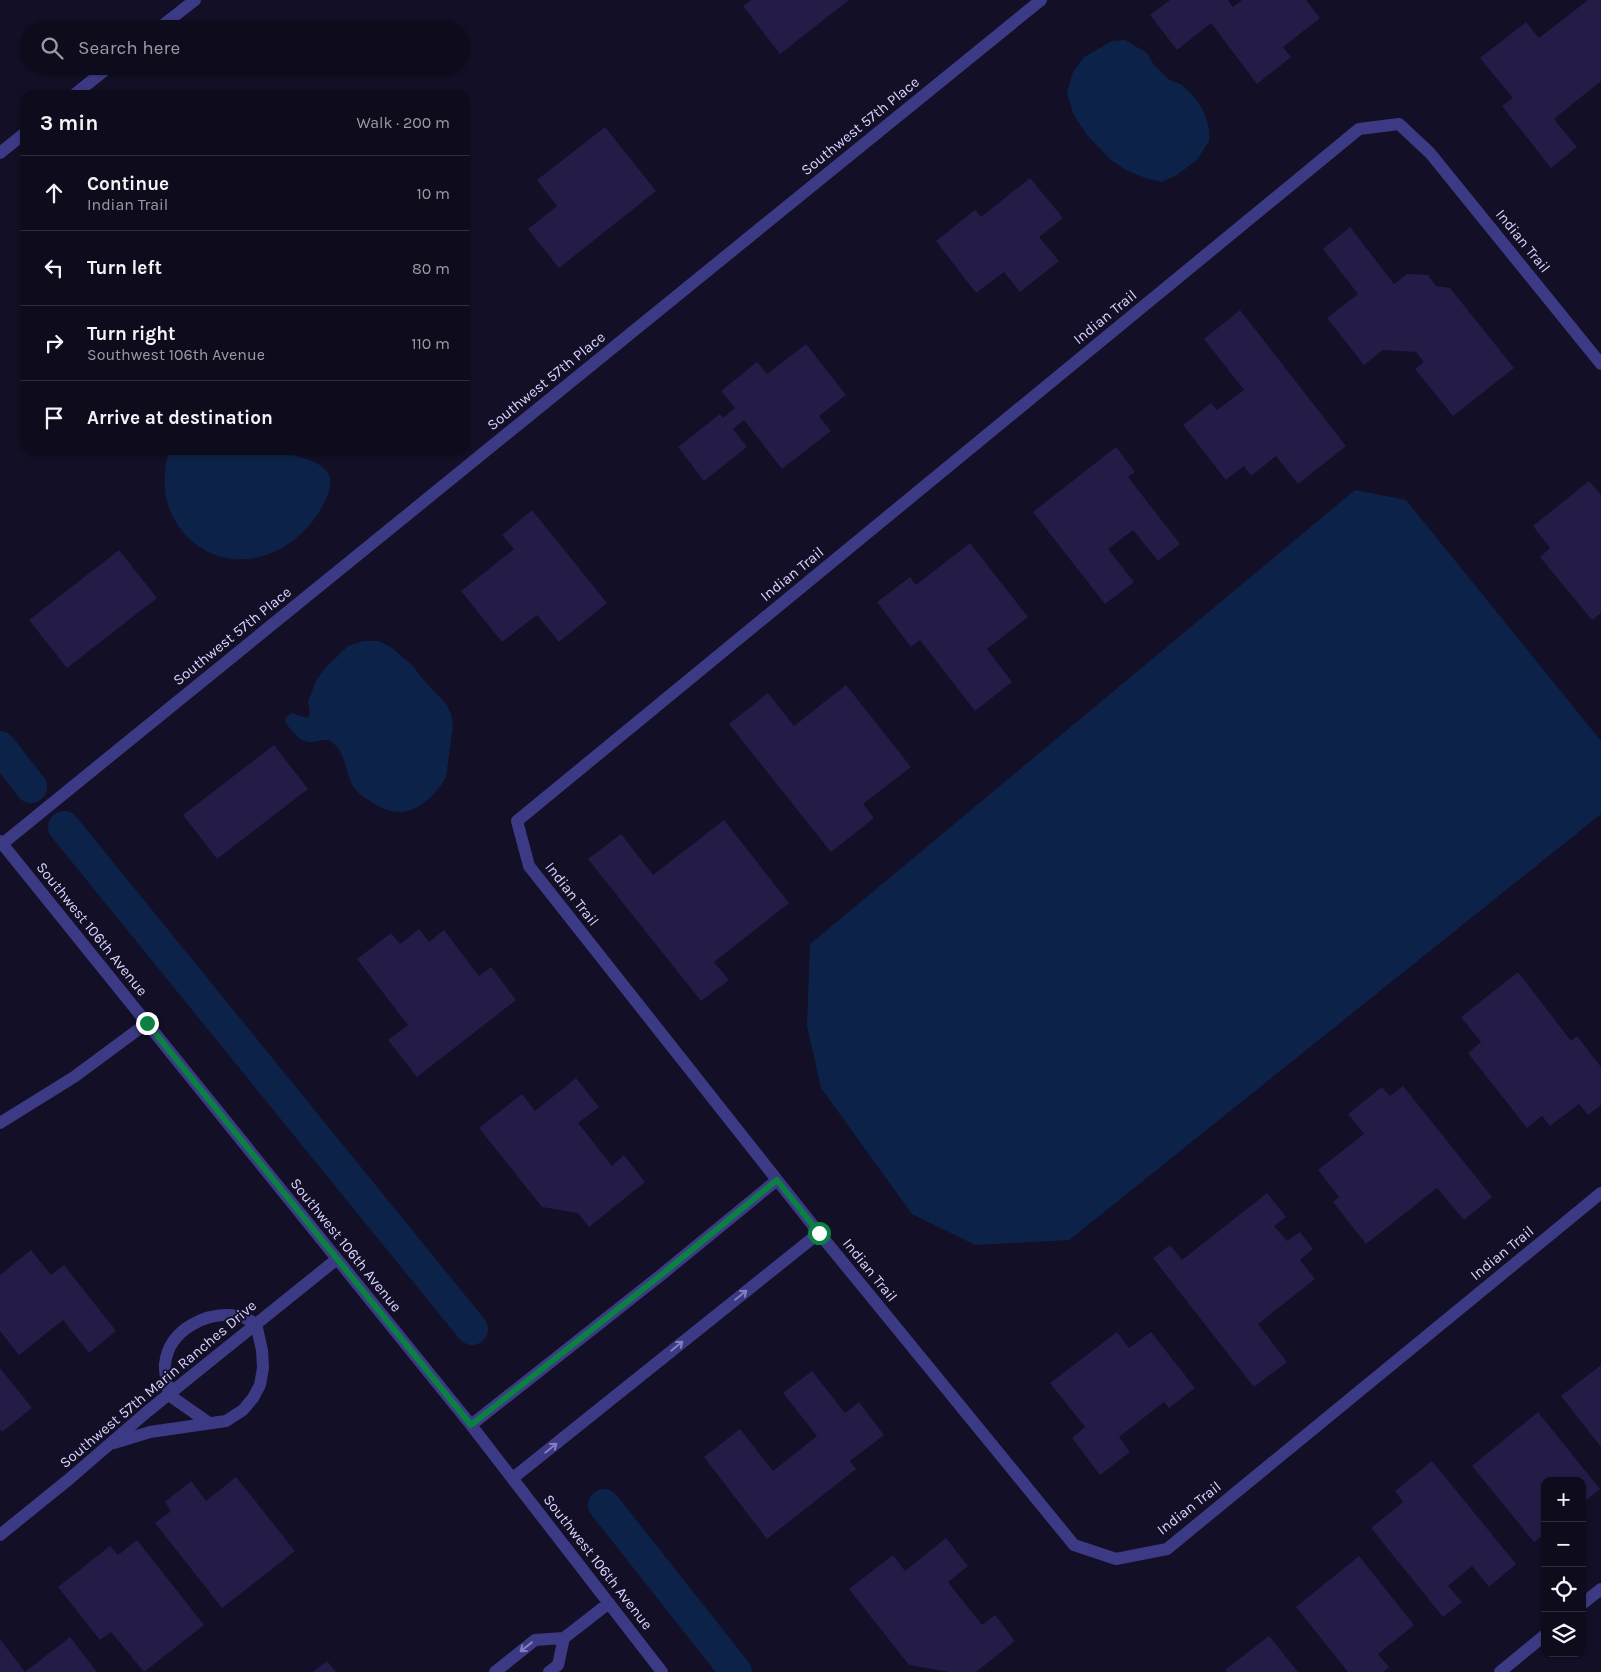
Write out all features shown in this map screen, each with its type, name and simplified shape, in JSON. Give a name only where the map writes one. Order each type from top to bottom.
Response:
[{"type":"street","points":[[169,20],[195,0]]},
{"type":"street","name":"Southwest 57th Place","points":[[1,842],[1041,0]]},
{"type":"street","points":[[80,90],[99,75]]},
{"type":"street","name":"Indian Trail","points":[[1601,364],[1430,153],[1399,124],[1360,129],[517,820],[529,866],[819,1233],[1074,1545],[1116,1559],[1167,1548],[1601,1192]]},
{"type":"street","points":[[0,153],[20,137]]},
{"type":"street","name":"Southwest 106th Avenue","points":[[1,842],[471,1425],[662,1672]]},
{"type":"street","points":[[0,1123],[74,1077],[147,1023]]},
{"type":"street","points":[[471,1425],[661,1275],[777,1180]]},
{"type":"street","points":[[513,1478],[819,1233]]},
{"type":"street","name":"Southwest 57th Marin Ranches Drive","points":[[0,1535],[337,1259]]},
{"type":"street","points":[[111,1444],[150,1432],[226,1421],[243,1410],[253,1398],[260,1385],[263,1368],[262,1350],[256,1324],[241,1316],[221,1315],[200,1319],[180,1332],[170,1348],[164,1364],[169,1395],[209,1423]]},
{"type":"street","points":[[1586,1601],[1601,1588]]},
{"type":"street","points":[[495,1672],[535,1640],[564,1638],[609,1603]]},
{"type":"street","points":[[549,1672],[558,1665],[564,1638]]},
{"type":"street","points":[[1500,1672],[1541,1638]]},
{"type":"water","points":[[1125,40],[1147,53],[1154,65],[1168,79],[1182,85],[1195,98],[1204,112],[1209,128],[1209,141],[1197,160],[1177,175],[1162,182],[1145,178],[1126,170],[1111,160],[1086,134],[1073,113],[1067,93],[1072,74],[1084,57],[1112,41]]},
{"type":"water","points":[[168,455],[293,455],[315,462],[325,469],[330,478],[329,492],[318,514],[305,530],[289,543],[272,553],[254,558],[235,559],[217,556],[199,547],[176,523],[171,513],[166,493]]},
{"type":"water","points":[[1355,490],[1406,500],[1601,741],[1601,814],[1069,1240],[975,1245],[912,1214],[821,1088],[807,1026],[810,944]]},
{"type":"water","points":[[363,641],[378,641],[391,647],[413,666],[446,704],[451,713],[453,726],[446,777],[428,799],[409,811],[390,811],[364,797],[352,784],[344,760],[334,744],[328,740],[304,741],[285,722],[286,717],[292,713],[307,718],[310,715],[308,701],[316,681],[325,668],[348,646]]},
{"type":"building","points":[[751,0],[849,0],[780,54],[743,6]]},
{"type":"building","points":[[1170,0],[1228,0],[1233,7],[1242,0],[1306,0],[1320,18],[1283,47],[1291,57],[1257,84],[1211,23],[1177,50],[1150,15]]},
{"type":"building","points":[[1588,0],[1601,0],[1601,81],[1554,119],[1577,147],[1551,168],[1502,106],[1513,98],[1480,58],[1526,22],[1539,38]]},
{"type":"building","points":[[605,127],[656,191],[559,268],[528,229],[557,206],[537,180]]},
{"type":"building","points":[[1030,178],[1063,218],[1039,237],[1059,261],[1020,292],[1004,272],[976,293],[936,241],[975,210],[981,217]]},
{"type":"building","points":[[1350,227],[1394,284],[1407,274],[1428,275],[1436,286],[1450,288],[1514,368],[1453,416],[1415,369],[1424,362],[1416,352],[1383,350],[1364,365],[1327,318],[1358,294],[1323,249]]},
{"type":"building","points":[[1240,310],[1346,446],[1298,484],[1276,456],[1251,476],[1244,466],[1226,480],[1183,425],[1211,403],[1217,410],[1244,390],[1204,339]]},
{"type":"building","points":[[806,344],[846,395],[819,416],[831,431],[782,469],[744,420],[733,429],[747,447],[704,481],[678,447],[720,414],[723,418],[735,408],[721,391],[757,362],[767,374]]},
{"type":"building","points":[[1116,447],[1135,472],[1128,477],[1180,544],[1158,561],[1133,530],[1108,549],[1134,582],[1105,604],[1033,512]]},
{"type":"building","points":[[1589,481],[1601,495],[1601,613],[1592,620],[1540,557],[1550,548],[1533,526]]},
{"type":"building","points":[[532,510],[607,603],[559,642],[537,615],[502,642],[461,591],[514,549],[502,535]]},
{"type":"building","points":[[970,543],[1028,617],[987,649],[1012,682],[975,711],[920,640],[911,647],[877,602],[910,577],[916,585]]},
{"type":"building","points":[[119,550],[157,598],[67,668],[29,620]]},
{"type":"building","points":[[846,685],[911,767],[863,804],[874,818],[831,852],[729,724],[768,693],[794,726]]},
{"type":"building","points":[[274,745],[308,789],[217,859],[183,815]]},
{"type":"building","points":[[724,820],[789,903],[714,962],[729,980],[701,1001],[588,859],[621,834],[653,875]]},
{"type":"building","points":[[419,929],[429,942],[444,930],[479,976],[491,967],[516,1000],[417,1077],[388,1040],[408,1025],[357,959],[391,933],[400,944]]},
{"type":"building","points":[[1518,972],[1571,1041],[1577,1036],[1601,1067],[1601,1105],[1588,1115],[1579,1104],[1550,1126],[1542,1116],[1527,1128],[1468,1053],[1481,1042],[1461,1017]]},
{"type":"building","points":[[576,1078],[599,1107],[578,1123],[612,1166],[624,1155],[645,1182],[589,1227],[578,1213],[542,1207],[479,1128],[522,1094],[535,1111]]},
{"type":"building","points":[[1403,1086],[1492,1197],[1464,1220],[1437,1188],[1366,1244],[1333,1202],[1339,1197],[1318,1170],[1364,1134],[1348,1114],[1382,1087],[1390,1096]]},
{"type":"building","points":[[1267,1193],[1286,1217],[1274,1226],[1287,1241],[1300,1232],[1313,1249],[1300,1260],[1315,1279],[1258,1324],[1287,1362],[1254,1387],[1153,1258],[1170,1245],[1182,1260]]},
{"type":"building","points":[[31,1250],[51,1275],[64,1265],[116,1331],[89,1353],[63,1320],[19,1355],[0,1331],[0,1275]]},
{"type":"building","points":[[1117,1332],[1129,1348],[1151,1332],[1195,1388],[1169,1408],[1164,1402],[1119,1437],[1130,1452],[1100,1475],[1072,1438],[1085,1427],[1050,1383]]},
{"type":"building","points":[[1601,1365],[1601,1447],[1561,1396]]},
{"type":"building","points":[[0,1368],[32,1408],[2,1432],[0,1429]]},
{"type":"building","points":[[812,1371],[845,1413],[859,1402],[884,1435],[850,1461],[856,1469],[767,1539],[704,1457],[740,1429],[773,1471],[817,1436],[783,1393]]},
{"type":"building","points":[[1538,1412],[1600,1489],[1586,1500],[1586,1477],[1541,1477],[1541,1537],[1534,1542],[1472,1466]]},
{"type":"building","points":[[1432,1461],[1516,1564],[1489,1587],[1472,1566],[1448,1586],[1462,1602],[1443,1617],[1371,1528],[1403,1502],[1395,1491]]},
{"type":"building","points":[[236,1477],[295,1551],[222,1608],[155,1523],[171,1511],[165,1502],[191,1481],[206,1501]]},
{"type":"building","points":[[946,1538],[968,1566],[948,1582],[982,1625],[995,1615],[1015,1641],[976,1672],[949,1672],[909,1665],[849,1589],[893,1555],[905,1571]]},
{"type":"building","points":[[137,1540],[204,1625],[144,1672],[111,1632],[100,1640],[58,1587],[110,1546],[118,1555]]},
{"type":"building","points":[[1359,1556],[1414,1625],[1378,1654],[1389,1667],[1383,1672],[1348,1672],[1296,1607]]},
{"type":"building","points":[[1269,1636],[1298,1672],[1227,1672],[1225,1670]]},
{"type":"building","points":[[70,1637],[97,1672],[25,1672]]},
{"type":"building","points":[[0,1639],[25,1672],[0,1672]]},
{"type":"building","points":[[327,1661],[336,1672],[313,1672]]},
{"type":"waterway","points":[[0,747],[31,787]]},
{"type":"waterway","points":[[64,827],[472,1329]]},
{"type":"waterway","points":[[604,1505],[736,1672]]},
{"type":"route","points":[[147,1023],[471,1425],[661,1275],[777,1180],[819,1233]]}]
